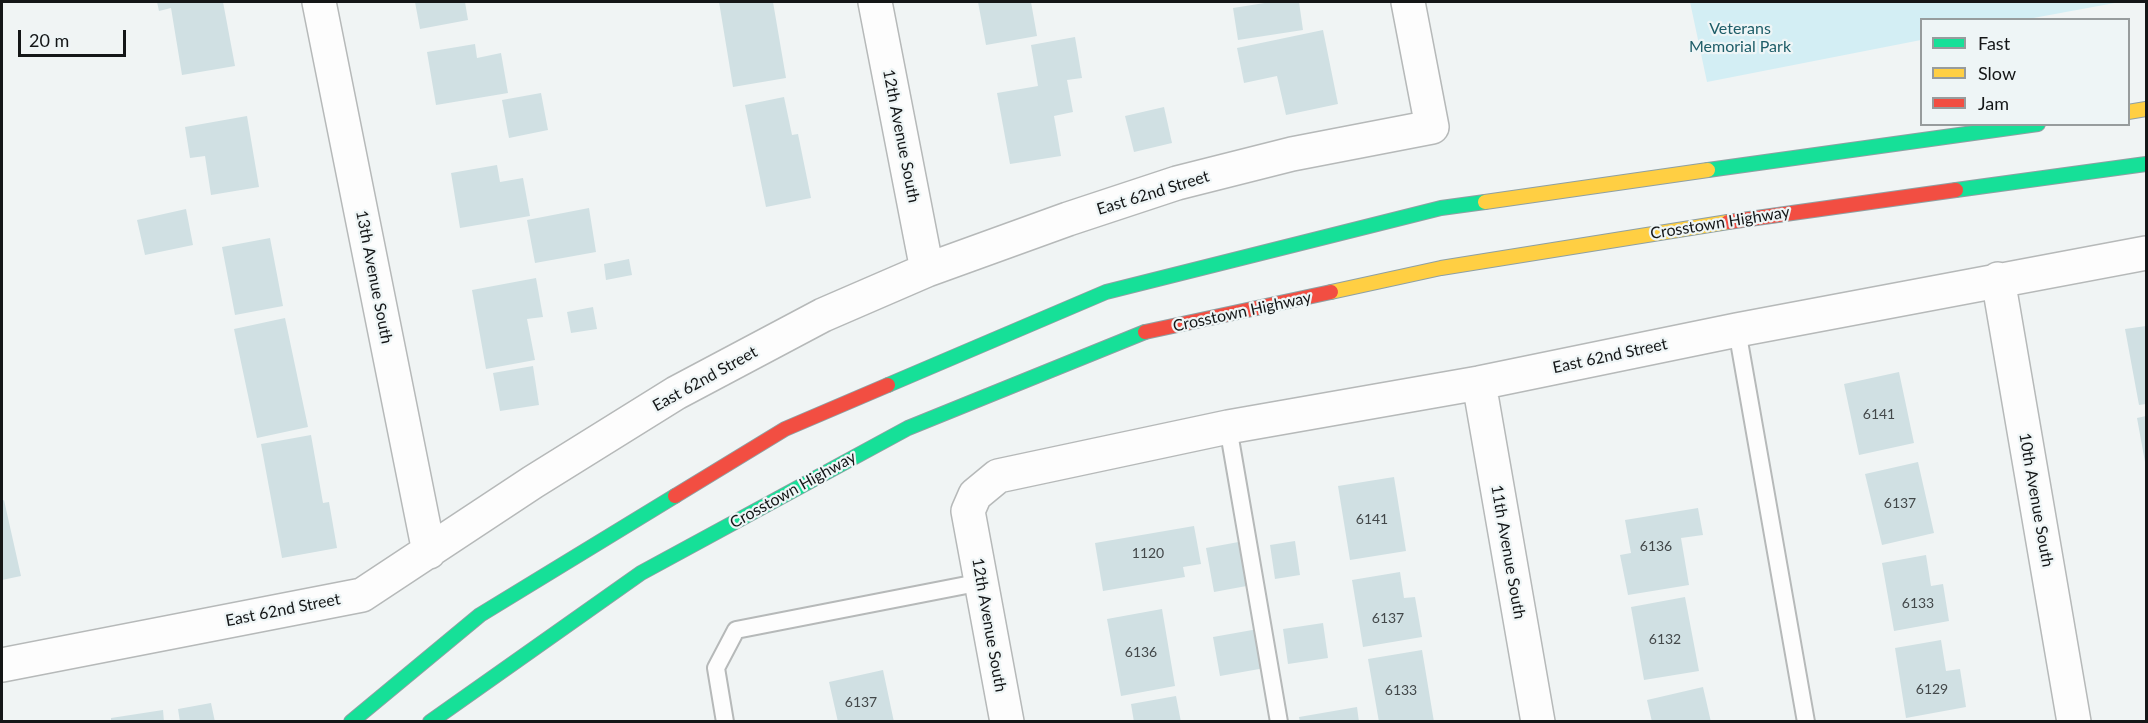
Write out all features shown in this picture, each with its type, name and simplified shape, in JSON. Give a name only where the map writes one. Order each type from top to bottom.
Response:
[{"type":"highway","points":[[2130,112],[2146,109]]},
{"type":"highway","points":[[351,722],[480,615],[785,429],[1106,292],[1441,208],[2024,126]]},
{"type":"highway","name":"Crosstown Highway","points":[[430,722],[641,573],[672,556],[908,428],[1143,333],[1441,268],[1775,214],[2146,164]]},
{"type":"street","name":"13th Avenue South","points":[[320,2],[429,552]]},
{"type":"street","name":"12th Avenue South","points":[[875,2],[927,270]]},
{"type":"street","name":"East 62nd Street","points":[[2,665],[362,595],[532,482],[676,393],[823,315],[927,270],[1068,219],[1177,183],[1292,154],[1432,127],[1408,2]]},
{"type":"street","name":"East 62nd Street","points":[[975,495],[998,476],[1228,427],[1479,383],[1998,279],[2146,253]]},
{"type":"street","name":"10th Avenue South","points":[[1998,279],[2074,722]]},
{"type":"street","name":"11th Avenue South","points":[[1479,383],[1538,722]]},
{"type":"street","name":"12th Avenue South","points":[[975,495],[968,512],[1006,722]]},
{"type":"lane","points":[[1737,330],[1806,722]]},
{"type":"lane","points":[[1228,427],[1280,722]]},
{"type":"lane","points":[[726,722],[716,668],[736,630],[982,582]]},
{"type":"green space","name":"Veterans Memorial Park","points":[[1690,2],[2120,2],[2033,18],[1920,18],[1920,40],[1707,82]]},
{"type":"building","points":[[157,2],[223,2],[235,66],[182,75],[171,8],[159,11]]},
{"type":"building","points":[[415,2],[465,2],[468,20],[420,29]]},
{"type":"building","points":[[719,2],[773,2],[786,78],[733,87]]},
{"type":"building","points":[[978,2],[1031,2],[1037,36],[986,45]]},
{"type":"building","points":[[1271,2],[1299,2],[1303,30],[1238,40],[1233,8]]},
{"type":"building","points":[[1323,30],[1338,104],[1286,115],[1277,76],[1244,83],[1237,48]]},
{"type":"building","points":[[1075,37],[1082,78],[1067,80],[1073,112],[1054,116],[1061,156],[1010,164],[997,93],[1038,86],[1031,45]]},
{"type":"building","points":[[475,44],[477,58],[501,53],[508,93],[436,105],[427,52]]},
{"type":"building","points":[[541,93],[548,130],[509,138],[502,100]]},
{"type":"building","points":[[784,97],[792,135],[798,134],[811,198],[766,207],[745,105]]},
{"type":"building","points":[[1164,107],[1172,143],[1134,152],[1125,116]]},
{"type":"building","points":[[247,116],[259,187],[211,195],[205,156],[190,158],[185,127]]},
{"type":"building","points":[[497,165],[500,182],[523,178],[530,216],[460,228],[451,173]]},
{"type":"building","points":[[589,208],[596,252],[535,263],[527,220]]},
{"type":"building","points":[[186,209],[193,245],[145,255],[137,220]]},
{"type":"building","points":[[270,238],[283,306],[235,315],[222,247]]},
{"type":"building","points":[[629,259],[632,275],[606,280],[604,264]]},
{"type":"building","points":[[536,278],[543,317],[527,319],[535,360],[486,369],[472,290]]},
{"type":"building","points":[[593,307],[597,329],[571,333],[567,312]]},
{"type":"building","points":[[285,318],[308,427],[257,438],[234,329]]},
{"type":"building","points":[[2146,326],[2146,404],[2139,405],[2125,329]]},
{"type":"building","points":[[533,366],[539,405],[500,411],[493,373]]},
{"type":"building","points":[[1899,372],[1914,443],[1859,455],[1844,384]]},
{"type":"building","points":[[2146,416],[2146,462],[2145,462],[2137,418]]},
{"type":"building","points":[[311,435],[323,503],[329,502],[337,548],[282,558],[261,444]]},
{"type":"building","points":[[1918,462],[1934,533],[1882,545],[1865,474]]},
{"type":"building","points":[[1394,477],[1406,551],[1350,560],[1338,486]]},
{"type":"building","points":[[4,500],[21,576],[2,580],[2,501]]},
{"type":"building","points":[[1698,508],[1703,535],[1681,538],[1689,585],[1628,595],[1620,555],[1631,553],[1625,520]]},
{"type":"building","points":[[1194,526],[1201,564],[1183,567],[1185,577],[1103,591],[1095,543]]},
{"type":"building","points":[[1244,541],[1252,585],[1214,592],[1206,548]]},
{"type":"building","points":[[1295,541],[1300,575],[1275,579],[1270,545]]},
{"type":"building","points":[[1926,555],[1931,586],[1943,584],[1949,621],[1894,631],[1882,563]]},
{"type":"building","points":[[1400,572],[1404,598],[1415,597],[1422,637],[1363,647],[1352,580]]},
{"type":"building","points":[[1685,597],[1699,671],[1644,680],[1631,607]]},
{"type":"building","points":[[1162,609],[1175,686],[1121,696],[1107,619]]},
{"type":"building","points":[[1323,623],[1328,658],[1288,664],[1283,629]]},
{"type":"building","points":[[1258,629],[1265,668],[1220,676],[1213,637]]},
{"type":"building","points":[[1941,640],[1946,671],[1960,669],[1966,707],[1906,718],[1895,648]]},
{"type":"building","points":[[1422,650],[1434,722],[1379,722],[1368,659]]},
{"type":"building","points":[[883,670],[894,722],[838,722],[829,682]]},
{"type":"building","points":[[1703,687],[1711,722],[1652,722],[1647,700]]},
{"type":"building","points":[[1176,696],[1181,722],[1134,722],[1131,704]]},
{"type":"building","points":[[211,703],[215,722],[180,722],[178,709]]},
{"type":"building","points":[[1357,707],[1359,722],[1300,722],[1299,717]]},
{"type":"building","points":[[163,710],[164,722],[111,722],[111,718]]},
{"type":"traffic: fast","points":[[1708,170],[2024,126]]},
{"type":"traffic: fast","points":[[1956,190],[2146,164]]},
{"type":"traffic: fast","points":[[888,385],[1106,292],[1441,208],[1485,202]]},
{"type":"traffic: fast","points":[[430,722],[641,573],[908,428],[1145,332]]},
{"type":"traffic: fast","points":[[351,722],[480,615],[675,496]]},
{"type":"traffic: slow","points":[[2130,112],[2146,109]]},
{"type":"traffic: slow","points":[[1485,202],[1708,170]]},
{"type":"traffic: slow","points":[[1331,292],[1441,268],[1728,222]]},
{"type":"traffic: jam","points":[[1728,222],[1956,190]]},
{"type":"traffic: jam","points":[[1145,332],[1331,292]]},
{"type":"traffic: jam","points":[[675,496],[785,429],[888,385]]}]
